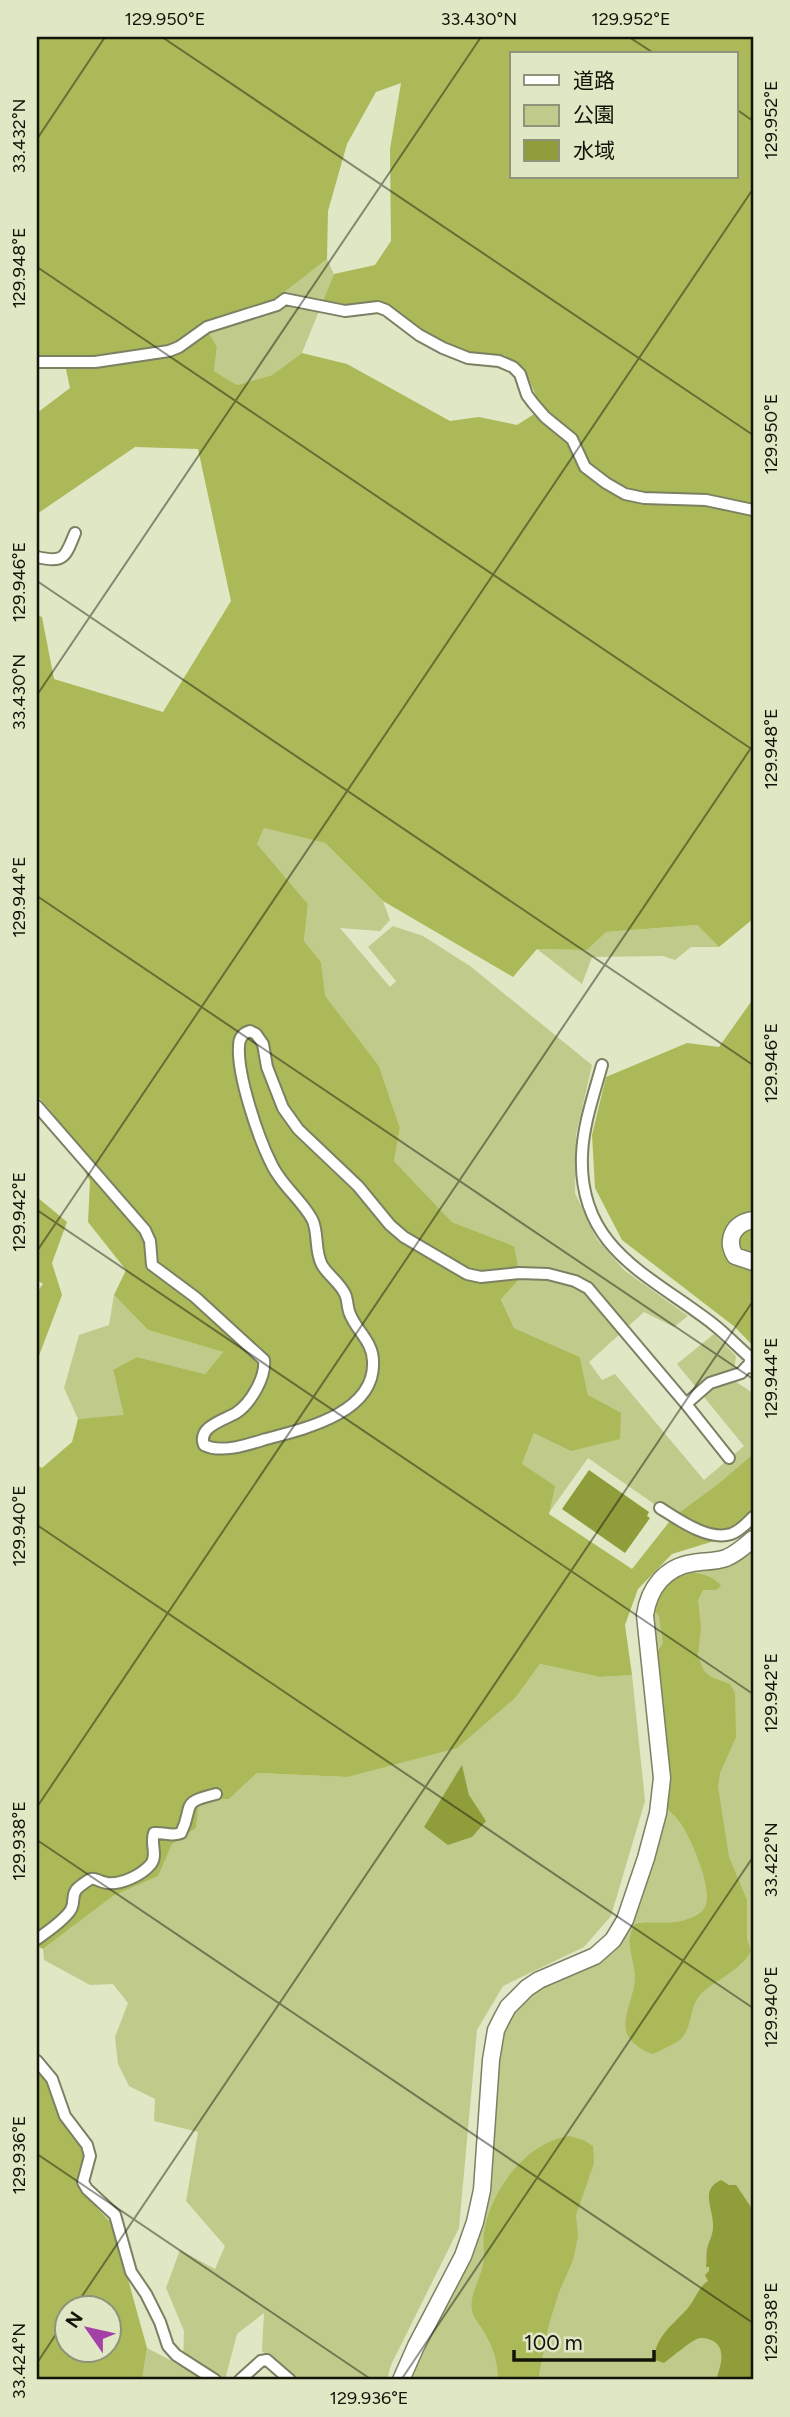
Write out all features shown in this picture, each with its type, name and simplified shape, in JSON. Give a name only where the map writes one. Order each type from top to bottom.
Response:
[{"type":"street","points":[[37,362],[95,362],[169,351],[207,327],[277,305],[285,299],[345,311],[378,307],[443,348],[468,358],[499,361],[513,367],[520,374],[527,395],[533,403],[545,417],[572,439],[585,467],[625,494],[644,498],[706,500],[753,510]]},
{"type":"street","points":[[37,557],[54,561],[62,559],[68,552],[75,533]]},
{"type":"street","points":[[37,1106],[145,1230],[150,1241],[152,1265],[195,1297],[264,1360],[261,1377],[246,1404],[205,1433],[203,1443],[210,1448],[251,1443],[328,1421],[359,1397],[366,1387],[373,1361],[370,1348],[348,1311],[346,1295],[323,1266],[318,1255],[314,1223],[271,1165],[268,1157],[247,1097],[240,1059],[239,1045],[242,1036],[250,1031],[256,1034],[263,1044],[271,1077],[283,1108],[298,1129],[358,1186],[390,1225],[404,1237],[467,1274],[481,1277],[519,1273],[548,1274],[575,1281],[588,1288],[729,1458]]},
{"type":"street","points":[[601,1065],[582,1153],[582,1179],[591,1212],[604,1237],[622,1259],[714,1325],[753,1361],[741,1373],[710,1383],[686,1405]]},
{"type":"street","points":[[753,1220],[741,1223],[735,1229],[730,1244],[735,1256],[753,1262]]},
{"type":"street","points":[[660,1508],[687,1525],[717,1535],[729,1535],[737,1531],[753,1517]]},
{"type":"street","points":[[401,2380],[463,2256],[475,2222],[481,2190],[496,2030],[508,2007],[527,1988],[538,1980],[595,1956],[613,1940],[625,1920],[646,1858],[662,1789],[645,1615],[650,1595],[667,1573],[682,1565],[724,1559],[753,1539]]},
{"type":"street","points":[[37,1939],[70,1912],[74,1891],[89,1879],[97,1878],[108,1883],[132,1879],[151,1864],[155,1856],[151,1841],[155,1833],[163,1832],[175,1836],[181,1833],[188,1806],[195,1799],[216,1794]]},
{"type":"street","points":[[37,2061],[52,2080],[65,2116],[87,2145],[90,2156],[83,2182],[115,2215],[131,2272],[160,2322],[168,2346],[176,2355],[215,2380]]},
{"type":"street","points":[[240,2380],[261,2361],[267,2360],[290,2380]]},
{"type":"green space","points":[[327,259],[334,274],[302,353],[272,375],[237,385],[214,371],[217,347],[201,322],[277,298]]},
{"type":"green space","points":[[264,828],[325,843],[383,901],[390,920],[380,931],[340,928],[390,987],[396,981],[368,947],[393,926],[423,936],[470,966],[592,1065],[576,1135],[575,1193],[596,1238],[624,1270],[688,1316],[674,1327],[644,1312],[589,1362],[602,1380],[615,1374],[704,1480],[744,1446],[677,1364],[714,1334],[736,1356],[733,1380],[753,1393],[753,1454],[673,1517],[588,1458],[548,1514],[522,1464],[534,1433],[588,1395],[580,1357],[514,1328],[501,1298],[514,1246],[452,1222],[394,1161],[400,1128],[379,1066],[324,996],[321,962],[304,941],[308,904],[257,844]]},
{"type":"green space","points":[[697,925],[719,947],[691,947],[675,960],[663,956],[592,957],[582,984],[537,949],[587,950],[606,932]]},
{"type":"green space","points":[[114,1295],[148,1330],[223,1352],[205,1374],[137,1357],[113,1371],[125,1416],[78,1419],[64,1388],[79,1335],[109,1325]]},
{"type":"green space","points":[[753,1546],[753,2380],[407,2380],[468,2258],[503,2029],[510,2014],[541,1985],[597,1962],[659,1839],[651,1613],[674,1574]]},
{"type":"green space","points":[[540,1664],[600,1677],[632,1675],[645,1801],[611,1916],[584,1947],[503,1986],[477,2030],[459,2228],[391,2365],[387,2380],[286,2380],[288,2376],[262,2351],[264,2313],[237,2334],[225,2380],[142,2380],[147,2348],[183,2367],[184,2331],[166,2288],[180,2250],[215,2269],[225,2246],[186,2201],[198,2132],[154,2121],[155,2099],[129,2086],[118,2064],[115,2037],[128,2003],[113,1984],[90,1985],[44,1960],[43,1949],[113,1896],[157,1876],[172,1844],[196,1828],[198,1800],[229,1799],[257,1773],[347,1777],[516,1697]],"holes":[[[462,1766],[469,1795],[424,1828]]]},
{"type":"shaded area","points":[[37,37],[753,37],[753,919],[719,947],[697,925],[606,932],[587,950],[537,949],[513,977],[383,901],[325,843],[264,828],[257,844],[308,904],[304,941],[321,962],[325,996],[379,1066],[400,1128],[394,1161],[452,1222],[514,1246],[520,1278],[501,1299],[514,1328],[580,1357],[588,1395],[621,1413],[620,1439],[571,1451],[534,1433],[522,1464],[555,1486],[549,1514],[632,1569],[673,1517],[753,1454],[753,1518],[737,1534],[672,1554],[638,1589],[625,1625],[632,1675],[600,1677],[540,1664],[516,1697],[457,1748],[347,1777],[257,1773],[229,1799],[199,1800],[196,1828],[172,1844],[158,1876],[113,1896],[43,1949],[37,1946],[37,1465],[42,1468],[72,1442],[78,1419],[124,1415],[113,1370],[137,1357],[205,1374],[223,1352],[148,1330],[114,1295],[126,1270],[88,1222],[90,1181],[54,1115],[37,1095],[37,615],[42,617],[54,679],[163,712],[231,601],[198,449],[135,447],[37,514],[37,413],[70,388],[64,360],[37,358]],"holes":[[[401,83],[390,149],[391,241],[375,265],[334,274],[323,301],[354,307],[379,300],[428,339],[477,361],[504,355],[525,371],[542,409],[517,425],[479,417],[450,421],[347,364],[302,353],[272,375],[237,385],[214,371],[217,347],[202,322],[277,298],[327,259],[328,211],[347,144],[376,92]]]},
{"type":"shaded area","points":[[753,999],[753,1346],[735,1327],[622,1240],[595,1188],[592,1135],[606,1077],[687,1043],[719,1047]]},
{"type":"shaded area","points":[[37,1197],[67,1222],[52,1263],[62,1295],[37,1361],[37,1292],[43,1284],[37,1280]]},
{"type":"shaded area","points":[[692,1573],[708,1576],[721,1586],[716,1590],[703,1590],[698,1600],[701,1627],[698,1656],[704,1671],[711,1677],[730,1684],[735,1693],[736,1737],[720,1773],[718,1787],[729,1857],[747,1900],[747,1939],[751,1951],[741,1964],[698,1998],[682,2038],[653,2054],[635,2044],[627,2034],[627,2014],[635,1978],[630,1944],[632,1931],[635,1924],[674,1922],[693,1917],[704,1909],[707,1899],[704,1876],[694,1850],[684,1828],[665,1805],[654,1657],[663,1643],[659,1616],[653,1609],[661,1583]]},
{"type":"shaded area","points":[[37,2067],[45,2074],[89,2148],[79,2189],[113,2225],[147,2348],[142,2380],[37,2380]]},
{"type":"shaded area","points":[[570,2136],[593,2146],[594,2163],[576,2215],[578,2236],[573,2260],[549,2324],[538,2380],[498,2380],[492,2348],[474,2316],[471,2305],[484,2261],[484,2237],[488,2217],[502,2185],[525,2158],[554,2140]]},
{"type":"water","points":[[589,1470],[649,1512],[647,1516],[650,1518],[625,1553],[562,1509]]},
{"type":"water","points":[[462,1765],[469,1795],[486,1821],[472,1837],[448,1845],[424,1827]]},
{"type":"water","points":[[721,2180],[729,2185],[736,2185],[753,2210],[753,2380],[716,2380],[721,2364],[720,2348],[707,2339],[692,2341],[664,2363],[655,2360],[655,2352],[661,2338],[708,2281],[705,2275],[709,2271],[709,2267],[706,2267],[707,2251],[713,2227],[709,2195],[714,2184]]}]
